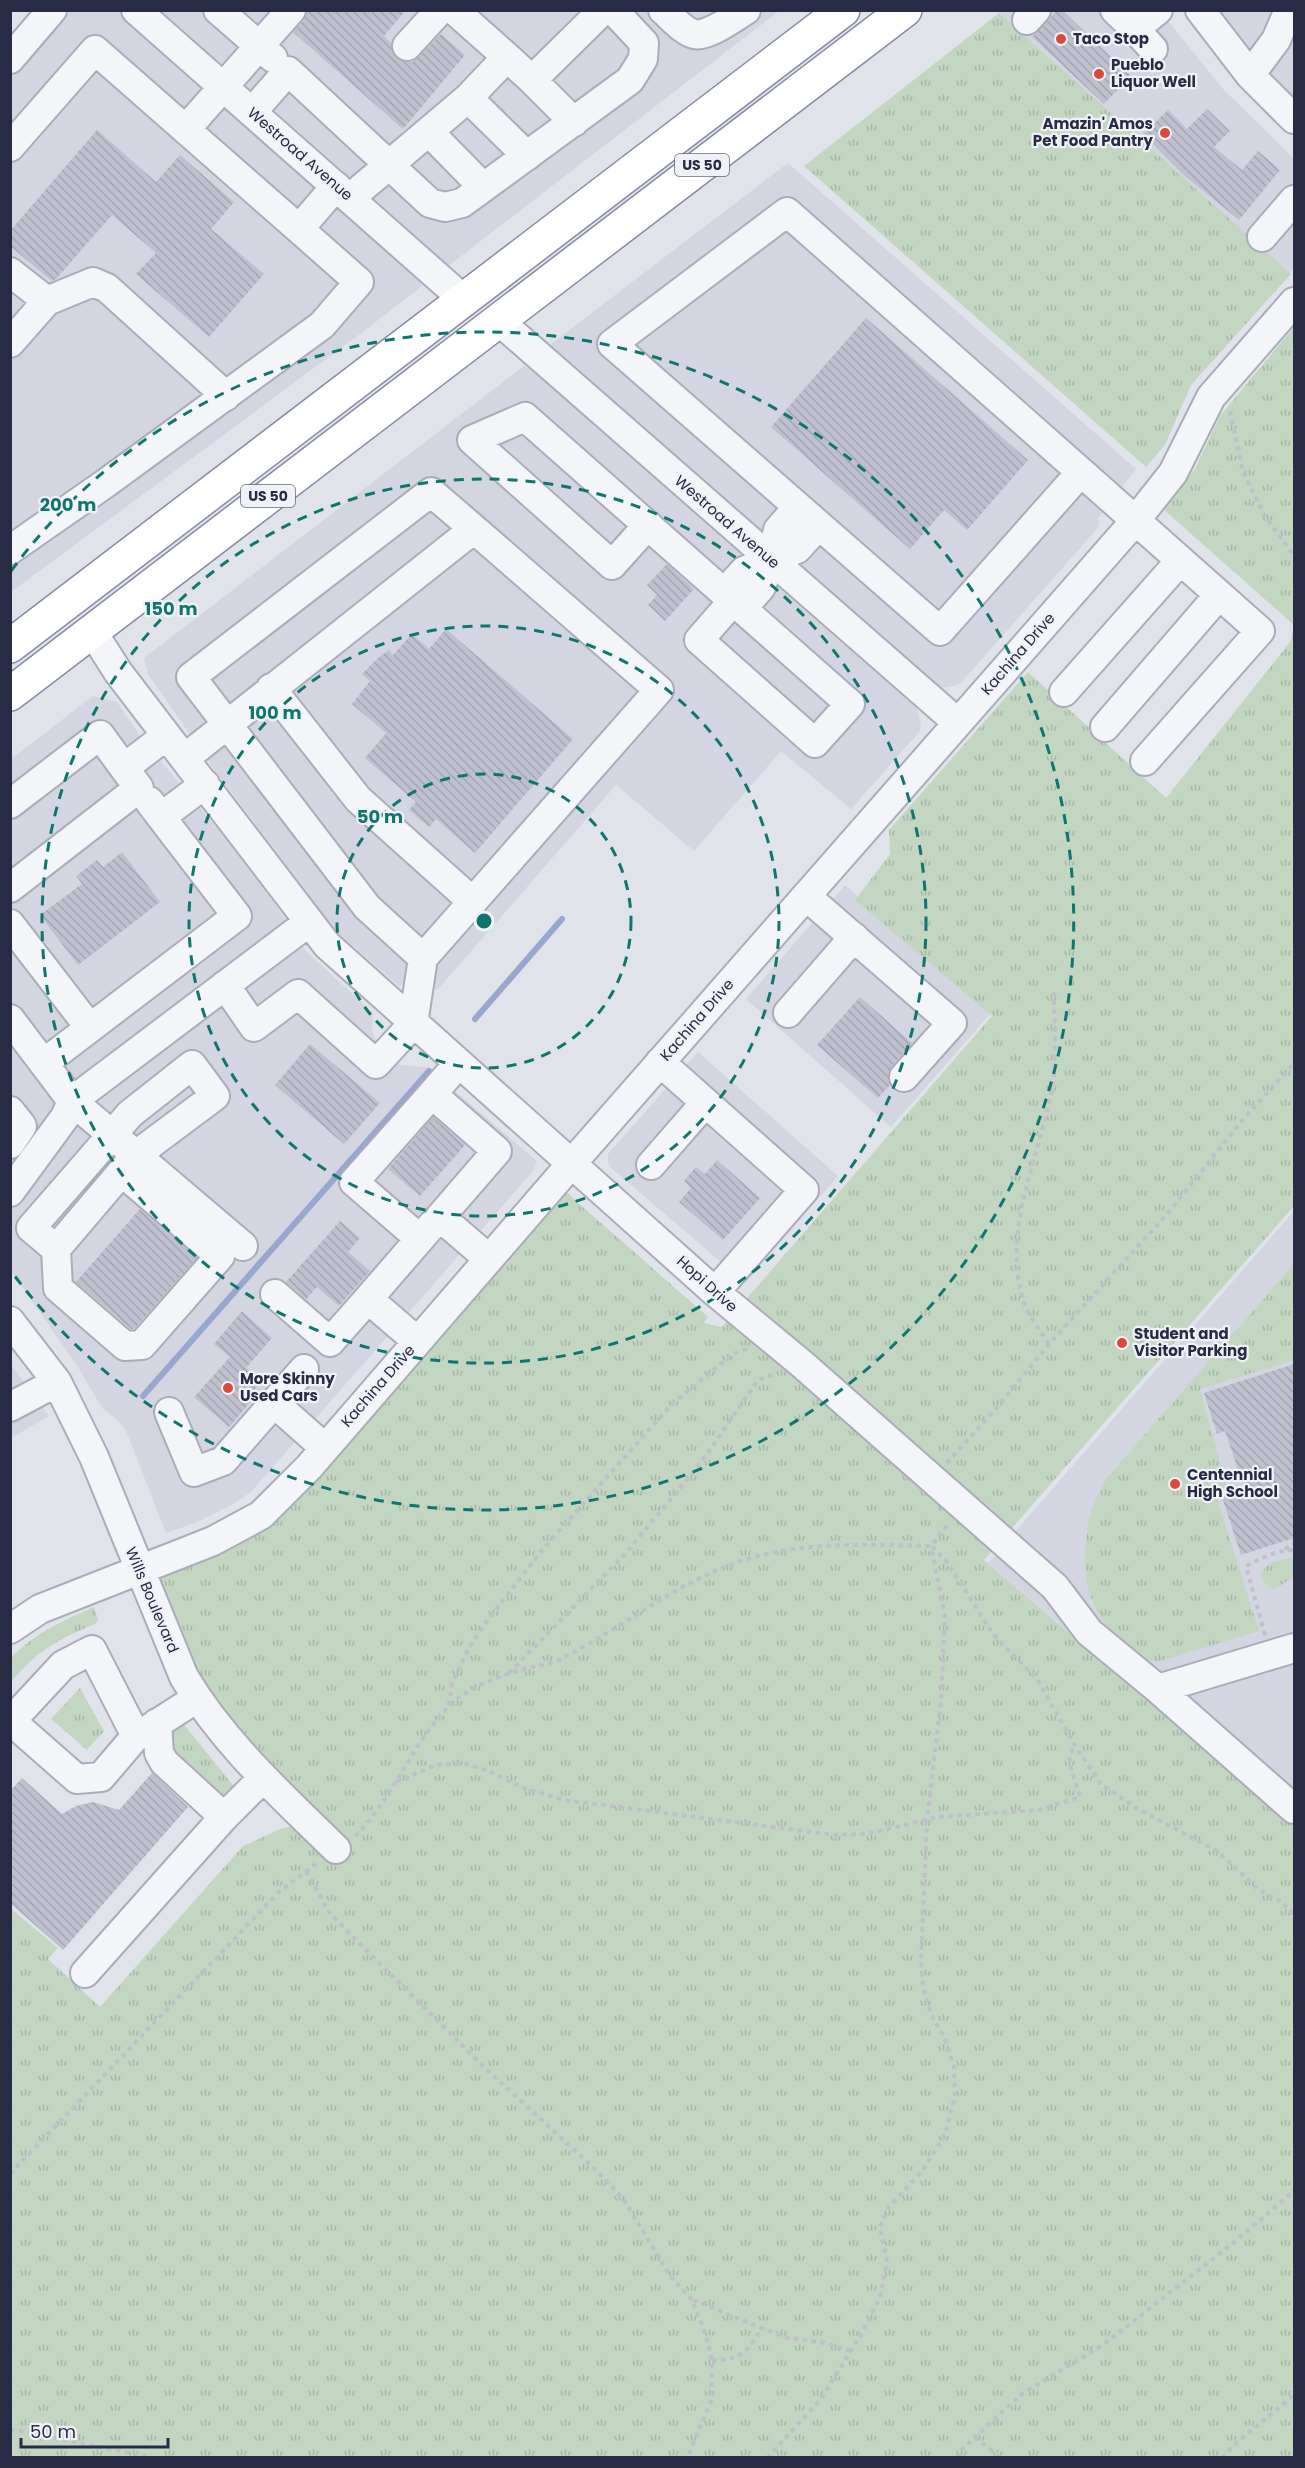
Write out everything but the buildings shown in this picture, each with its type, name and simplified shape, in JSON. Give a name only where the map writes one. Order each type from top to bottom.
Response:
[{"type":"highway","name":"US 50","points":[[10,646],[843,10]]},
{"type":"highway","name":"US 50","points":[[10,694],[905,10]]},
{"type":"street","name":"Westroad Avenue","points":[[136,10],[463,299]]},
{"type":"street","points":[[218,10],[288,71],[430,203],[445,207],[462,203],[630,80],[643,59],[644,43],[614,10]]},
{"type":"street","points":[[186,129],[291,10]]},
{"type":"street","points":[[407,45],[440,10]]},
{"type":"street","points":[[454,10],[532,80],[574,122]]},
{"type":"street","points":[[532,80],[603,10]]},
{"type":"street","points":[[663,10],[690,33],[700,35],[720,27],[746,10]]},
{"type":"street","points":[[1134,30],[1158,10]]},
{"type":"street","points":[[1200,10],[1250,75],[1294,119]]},
{"type":"street","points":[[1250,75],[1276,40],[1289,10]]},
{"type":"street","points":[[10,59],[41,14]]},
{"type":"street","points":[[10,147],[95,50],[359,282],[322,325],[10,550]]},
{"type":"street","points":[[299,228],[343,192],[389,166],[468,98],[507,57]]},
{"type":"street","points":[[252,112],[288,71]]},
{"type":"street","points":[[468,98],[527,156]]},
{"type":"street","points":[[429,132],[483,187]]},
{"type":"street","points":[[1262,237],[1294,201]]},
{"type":"street","points":[[1081,472],[940,631],[612,344],[787,212],[1081,472],[1180,561],[1260,631],[1145,761]]},
{"type":"street","points":[[10,272],[47,301]]},
{"type":"street","points":[[10,343],[47,301],[93,282],[107,288],[226,396]]},
{"type":"street","name":"Kachina Drive","points":[[10,1629],[40,1609],[213,1541],[261,1515],[325,1448],[1135,520],[1173,473],[1206,407],[1294,302]]},
{"type":"street","name":"Westroad Avenue","points":[[498,320],[958,723]]},
{"type":"street","points":[[648,525],[612,565],[472,440],[525,417],[648,525],[733,601],[850,704],[815,743],[699,640],[733,601],[761,587],[778,530],[808,516]]},
{"type":"street","points":[[225,985],[254,1027],[298,994],[376,1064],[413,1024],[423,958],[659,690],[431,492],[191,677],[367,907],[423,958]]},
{"type":"street","points":[[185,758],[474,529]]},
{"type":"street","points":[[1064,692],[1180,561]]},
{"type":"street","points":[[1105,727],[1219,595]]},
{"type":"street","name":"Hopi Drive","points":[[92,632],[118,672],[166,736],[327,945],[715,1292],[770,1340],[802,1364],[1055,1587],[1089,1632],[1158,1689],[1294,1809]]},
{"type":"street","points":[[272,688],[358,799],[473,902]]},
{"type":"street","points":[[10,804],[100,735],[237,915],[44,1063]]},
{"type":"street","points":[[10,888],[131,778],[166,736]]},
{"type":"street","points":[[161,817],[205,784]]},
{"type":"street","points":[[806,896],[952,1023],[904,1077]]},
{"type":"street","points":[[10,1192],[64,1117],[72,1101],[309,922]]},
{"type":"street","points":[[10,924],[90,1028]]},
{"type":"street","points":[[788,1013],[854,938]]},
{"type":"street","points":[[10,1019],[72,1101],[111,1134],[129,1164],[220,1256],[142,1345],[125,1346],[58,1288],[56,1249],[129,1164],[215,1096],[163,1032]]},
{"type":"street","points":[[660,1062],[804,1190],[715,1292]]},
{"type":"street","points":[[420,1239],[354,1182],[458,1064]]},
{"type":"street","points":[[56,1249],[31,1228],[130,1114],[192,1065]]},
{"type":"street","points":[[275,1294],[330,1342],[497,1151],[432,1094]]},
{"type":"street","points":[[651,1165],[705,1103]]},
{"type":"street","points":[[10,1111],[22,1126],[10,1144]]},
{"type":"street","points":[[129,1164],[243,1246]]},
{"type":"street","points":[[440,1217],[489,1259]]},
{"type":"street","points":[[368,1299],[417,1341]]},
{"type":"street","name":"Wills Boulevard","points":[[10,1321],[57,1382],[94,1457],[184,1677],[197,1698],[237,1750],[336,1849]]},
{"type":"street","points":[[169,1412],[194,1472],[223,1461],[304,1369]]},
{"type":"street","points":[[10,1407],[57,1382]]},
{"type":"street","points":[[274,1403],[325,1448]]},
{"type":"street","points":[[197,1698],[147,1730],[101,1778],[77,1779],[11,1722],[63,1665],[92,1650],[147,1730],[164,1762],[224,1817]]},
{"type":"street","points":[[1158,1689],[1282,1652]]},
{"type":"street","points":[[85,1973],[224,1817],[263,1778]]},
{"type":"path","points":[[1224,383],[1244,472],[1265,516],[1294,556]]},
{"type":"path","points":[[1049,1344],[1034,1322],[1021,1294],[1016,1260],[1022,1212],[1053,1083],[1054,992]]},
{"type":"path","points":[[933,1480],[1049,1344],[1168,1213],[1240,1123],[1294,1063]]},
{"type":"path","points":[[449,1706],[452,1683],[469,1648],[484,1625],[542,1550],[607,1475],[672,1404],[704,1376],[733,1354],[770,1340]]},
{"type":"path","points":[[506,1675],[579,1604],[626,1553],[700,1464],[758,1380],[802,1364]]},
{"type":"path","points":[[767,2457],[820,2399],[851,2351],[880,2298],[887,2262],[880,2227],[890,2207],[922,2170],[944,2137],[954,2097],[954,2067],[945,2039],[931,2013],[923,1987],[921,1961],[927,1820],[941,1701],[945,1616],[932,1546],[962,1506]]},
{"type":"path","points":[[1284,1550],[1294,1544]]},
{"type":"path","points":[[10,2174],[279,1893],[336,1849],[357,1836],[380,1808],[426,1735],[449,1706],[484,1683],[556,1662],[596,1641],[644,1609],[696,1581],[751,1558],[843,1545],[932,1546],[945,1559],[993,1634],[1037,1679],[1074,1744],[1101,1784],[1136,1808],[1217,1851],[1259,1890],[1282,1902],[1294,1915]]},
{"type":"path","points":[[1282,1652],[1246,1566],[1268,1554],[1294,1550]]},
{"type":"path","points":[[396,1783],[436,1765],[463,1763],[489,1771],[524,1788],[564,1800],[835,1835],[867,1834],[964,1814],[1006,1814],[1039,1810],[1080,1797],[1068,1762],[1074,1744]]},
{"type":"path","points":[[306,1871],[329,1912],[353,1937],[486,2068],[596,2170],[624,2200],[671,2277],[692,2300],[706,2335],[712,2361],[711,2401],[687,2457]]},
{"type":"path","points":[[956,2457],[1023,2393],[1103,2345],[1232,2244],[1294,2191]]},
{"type":"path","points":[[692,2300],[784,2337],[825,2343],[851,2351]]},
{"type":"path","points":[[712,2361],[728,2360],[742,2355],[754,2343],[761,2329]]},
{"type":"path","points":[[1222,2457],[1294,2395]]},
{"type":"path","points":[[10,2428],[154,2457]]},
{"type":"path","points":[[975,2437],[1001,2457]]},
{"type":"shaded area","points":[[52,11],[779,11],[360,334],[11,592],[10,59]]},
{"type":"shaded area","points":[[996,11],[1160,11],[1223,89],[1294,159],[1294,267],[1289,273]]},
{"type":"shaded area","points":[[1200,11],[1294,11],[1294,119]]},
{"type":"shaded area","points":[[788,163],[1136,469],[1098,518],[1099,524],[1096,530],[960,684],[938,688],[554,350],[551,344]]},
{"type":"shaded area","points":[[524,366],[533,371],[915,703],[921,724],[920,731],[851,809],[781,751],[694,851],[616,785],[437,990],[409,982],[399,986],[336,931],[216,772],[148,674],[144,658]]},
{"type":"shaded area","points":[[93,696],[117,702],[141,737],[226,839],[283,915],[306,951],[373,1013],[372,1030],[380,1051],[400,1065],[425,1067],[434,1073],[537,1161],[533,1171],[251,1492],[235,1503],[195,1523],[166,1533],[127,1433],[119,1421],[102,1408],[78,1367],[11,1271],[10,760]]},
{"type":"shaded area","points":[[845,885],[991,1013],[891,1127],[746,999]]},
{"type":"shaded area","points":[[698,1052],[838,1176],[745,1283],[610,1167],[608,1162],[608,1154]]},
{"type":"shaded area","name":"Centennial High School","points":[[1294,1211],[1294,1826],[988,1563]]},
{"type":"shaded area","points":[[10,1363],[49,1416],[11,1438],[10,1438]]},
{"type":"green space","points":[[999,13],[1291,274],[1191,385],[1165,445],[1146,467],[804,166]]},
{"type":"green space","points":[[1294,327],[1294,625],[1163,509],[1195,469],[1220,416]]},
{"type":"green space","points":[[1294,626],[1294,1206],[984,1560],[1294,1826],[1294,2457],[11,2457],[10,1908],[58,1948],[48,1959],[100,2007],[243,1846],[283,1828],[304,1825],[174,1644],[149,1583],[231,1533],[559,1186],[708,1317],[704,1323],[722,1327],[992,1016],[855,900],[890,854],[889,830],[1028,672],[1166,798],[1290,642]]},
{"type":"green space","points":[[1294,1264],[1294,1360],[1200,1389],[1227,1488],[1215,1492],[1259,1631],[1157,1662],[1146,1659],[1132,1651],[1108,1628],[1094,1604],[1086,1578],[1085,1564],[1090,1514],[1107,1478]]},
{"type":"green space","points":[[1294,1558],[1294,1577],[1273,1590],[1264,1582],[1260,1574],[1267,1566],[1279,1560]]},
{"type":"green space","points":[[94,1607],[98,1620],[95,1624],[49,1647],[30,1662],[11,1682],[11,1658],[20,1649],[50,1628]]},
{"type":"green space","points":[[80,1688],[104,1731],[87,1750],[51,1719]]},
{"type":"green space","points":[[182,1722],[236,1789],[223,1797],[173,1755],[172,1730]]},
{"type":"waterway","points":[[475,1019],[562,919]]},
{"type":"waterway","points":[[143,1396],[429,1071]]},
{"type":"place","name":"Taco Stop","points":[[1061,39]]},
{"type":"place","name":"Pueblo Liquor Well","points":[[1099,74]]},
{"type":"place","name":"Amazin' Amos Pet Food Pantry","points":[[1165,133]]},
{"type":"place","name":"Student and Visitor Parking","points":[[1122,1343]]},
{"type":"place","name":"More Skinny Used Cars","points":[[228,1388]]},
{"type":"place","name":"Centennial High School","points":[[1175,1484]]}]
